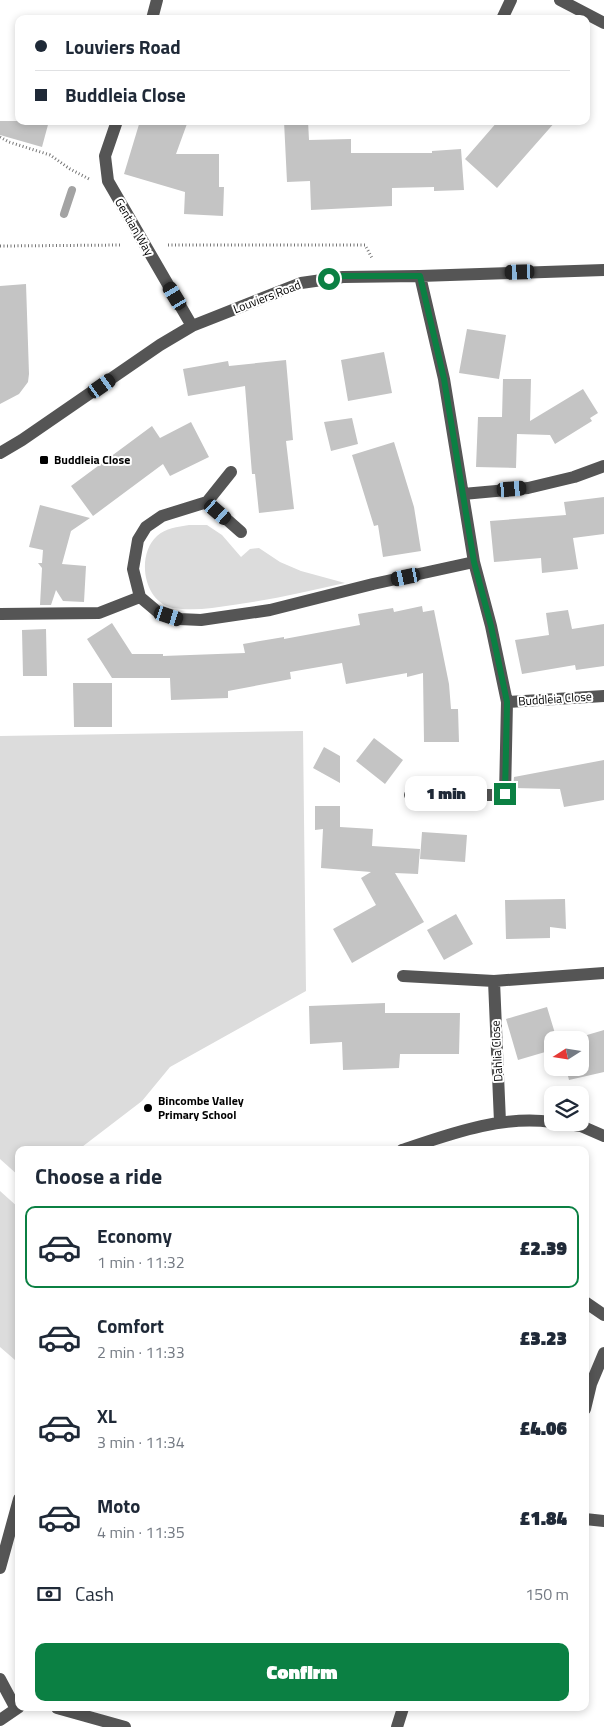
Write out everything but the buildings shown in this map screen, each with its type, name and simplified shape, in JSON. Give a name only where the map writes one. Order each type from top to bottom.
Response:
[{"type":"street","points":[[153,15],[157,0]]},
{"type":"street","points":[[504,15],[511,0]]},
{"type":"street","points":[[560,0],[589,15]]},
{"type":"street","points":[[590,16],[604,23]]},
{"type":"street","name":"Gentian Way","points":[[116,125],[105,156],[108,181],[192,326]]},
{"type":"street","name":"Louviers Road","points":[[0,453],[22,440],[160,345],[192,326],[301,283],[343,276],[420,276],[604,270]]},
{"type":"street","name":"Buddleia Close","points":[[410,795],[505,794],[507,702],[491,626],[474,562],[444,379],[420,276]]},
{"type":"street","points":[[463,494],[528,488],[574,477],[604,466]]},
{"type":"street","points":[[231,472],[207,502],[162,516],[146,527],[138,540],[133,569],[140,597],[158,613],[179,620],[201,620],[270,610],[372,584],[474,562]]},
{"type":"street","points":[[207,502],[241,532]]},
{"type":"street","points":[[0,614],[99,613],[140,597]]},
{"type":"street","name":"Buddleia Close","points":[[507,702],[604,696]]},
{"type":"street","points":[[403,976],[494,981],[604,973]]},
{"type":"street","name":"Dahlia Close","points":[[494,981],[500,1122]]},
{"type":"street","points":[[414,1146],[457,1132],[500,1122],[544,1121]]},
{"type":"street","points":[[589,1129],[604,1136]]},
{"type":"street","points":[[589,1305],[604,1315]]},
{"type":"street","points":[[589,1392],[604,1353]]},
{"type":"street","points":[[0,1568],[15,1514]]},
{"type":"street","points":[[589,1519],[604,1521]]},
{"type":"street","points":[[0,1679],[15,1705]]},
{"type":"street","points":[[0,1720],[15,1709]]},
{"type":"street","points":[[68,1711],[125,1727]]},
{"type":"street","points":[[396,1727],[402,1711]]},
{"type":"path","points":[[0,137],[8,142],[50,155],[70,170],[90,180],[108,181]]},
{"type":"path","points":[[0,246],[365,245],[383,276]]},
{"type":"shaded area","points":[[189,525],[207,525],[222,535],[241,557],[250,549],[259,548],[280,562],[301,571],[345,583],[247,603],[211,608],[173,608],[163,604],[149,588],[145,566],[146,554],[150,544],[160,533],[172,528]]},
{"type":"shaded area","name":"Bincombe Valley Primary School","points":[[303,731],[306,991],[170,1067],[142,1101],[83,1146],[15,1146],[15,1172],[0,1159],[0,736]]},
{"type":"shaded area","points":[[0,1191],[15,1204],[15,1360],[0,1347]]},
{"type":"waterway","points":[[64,214],[72,190]]},
{"type":"place","name":"Buddleia Close","points":[[44,460]]},
{"type":"place","name":"Bincombe Valley Primary School","points":[[148,1108]]},
{"type":"route","points":[[329,279],[343,276],[420,276],[444,379],[474,562],[491,626],[507,702],[505,794]]}]
